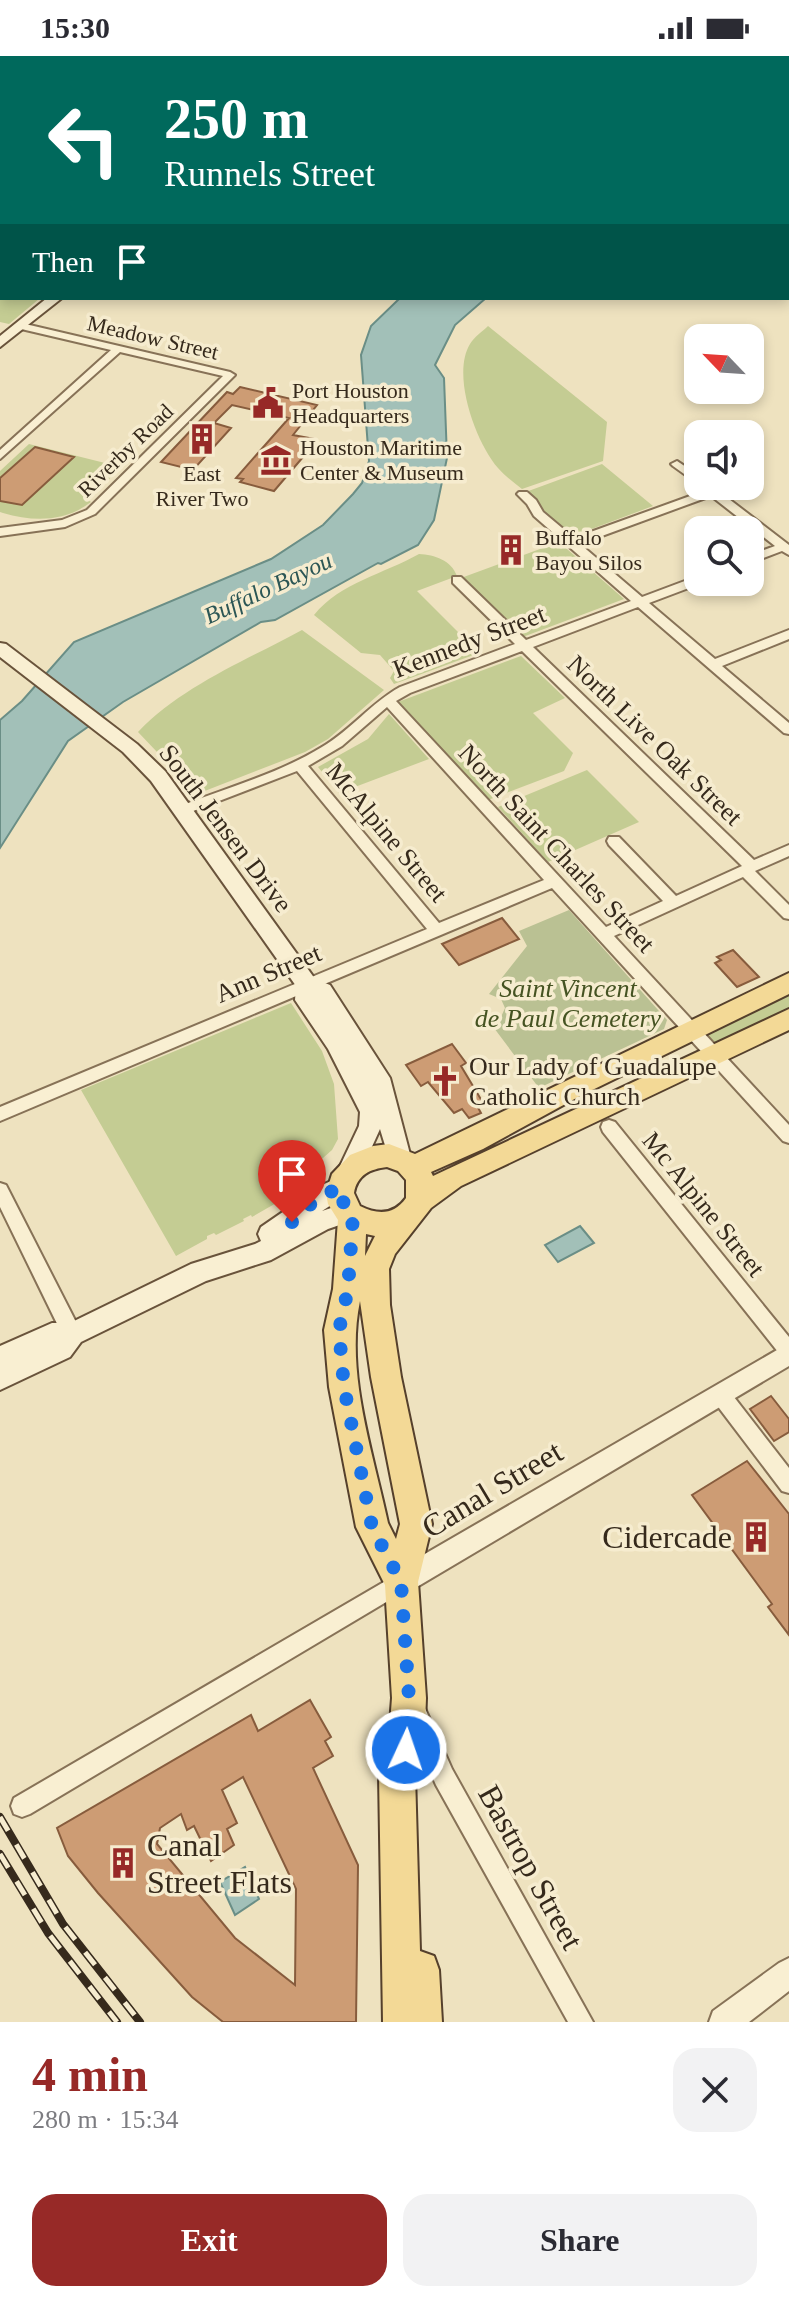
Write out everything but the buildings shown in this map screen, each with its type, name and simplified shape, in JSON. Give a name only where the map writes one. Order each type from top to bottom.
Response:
[{"type":"main road","points":[[0,343],[53,300]]},
{"type":"main road","name":"South Jensen Drive","points":[[6,652],[130,748],[158,776],[307,985],[322,991],[379,1078],[406,1162]]},
{"type":"main road","points":[[0,1358],[52,1334],[72,1334],[200,1272],[262,1253],[320,1222],[348,1195],[369,1156],[406,1162],[473,1141],[571,1088],[789,983]]},
{"type":"main road","name":"South Jensen Drive","points":[[307,985],[306,1000],[336,1044],[371,1112],[370,1126],[348,1195]]},
{"type":"main road","points":[[348,1195],[363,1221],[385,1225],[414,1208],[451,1178],[789,1019]]},
{"type":"main road","points":[[403,2022],[397,1774],[406,1750],[409,1698],[401,1582],[416,1524],[386,1377],[375,1305],[374,1269],[383,1247],[414,1208],[422,1182],[406,1162]]},
{"type":"main road","points":[[348,1195],[348,1289],[339,1330],[344,1387],[372,1527],[401,1582]]},
{"type":"main road","points":[[0,1378],[61,1349],[72,1334]]},
{"type":"main road","points":[[344,1387],[386,1377]]},
{"type":"main road","points":[[406,1750],[414,1774],[422,2022]]},
{"type":"street","name":"Meadow Street","points":[[21,326],[230,375]]},
{"type":"street","points":[[0,456],[118,349]]},
{"type":"street","name":"Riverby Road","points":[[0,532],[65,523],[95,510],[230,375]]},
{"type":"street","points":[[677,464],[684,470]]},
{"type":"street","points":[[523,494],[538,514],[789,730]]},
{"type":"street","points":[[572,543],[684,499]]},
{"type":"street","points":[[722,500],[786,549]]},
{"type":"street","points":[[764,555],[786,549]]},
{"type":"street","name":"North Live Oak Street","points":[[457,580],[748,869],[789,914]]},
{"type":"street","name":"Kennedy Street","points":[[183,810],[330,749],[387,699],[684,585]]},
{"type":"street","points":[[713,665],[789,634]]},
{"type":"street","name":"North Saint Charles Street","points":[[387,699],[789,1136]]},
{"type":"street","name":"McAlpine Street","points":[[299,764],[437,931]]},
{"type":"street","points":[[614,841],[674,903]]},
{"type":"street","points":[[605,934],[789,850]]},
{"type":"street","name":"Ann Street","points":[[0,1114],[555,881]]},
{"type":"street","name":"Mc Alpine Street","points":[[609,1127],[789,1352]]},
{"type":"street","points":[[0,1190],[72,1334]]},
{"type":"street","name":"Canal Street","points":[[22,1806],[789,1352]]},
{"type":"street","points":[[720,1394],[789,1484]]},
{"type":"street","name":"Bastrop Street","points":[[409,1698],[444,1777],[581,2022]]},
{"type":"street","points":[[724,2022],[789,1973]]},
{"type":"green space","points":[[0,300],[38,300],[9,324],[0,322]]},
{"type":"green space","points":[[488,326],[607,422],[603,461],[522,489],[498,468],[474,426],[463,373],[470,344]]},
{"type":"green space","points":[[29,444],[117,466],[113,471],[116,472],[88,500],[91,502],[60,517],[38,519],[0,512],[0,471]]},
{"type":"green space","points":[[602,464],[653,506],[573,536],[523,493]]},
{"type":"green space","points":[[559,542],[624,599],[520,638],[461,578]]},
{"type":"green space","points":[[419,554],[442,559],[451,566],[457,576],[417,591],[479,653],[394,684],[390,678],[394,671],[380,655],[361,653],[314,615],[350,586]]},
{"type":"green space","points":[[302,630],[384,690],[328,739],[305,752],[197,794],[138,732],[195,687]]},
{"type":"green space","points":[[521,656],[565,698],[533,713],[573,753],[564,771],[488,800],[398,702]]},
{"type":"green space","points":[[389,714],[429,759],[339,793],[318,767],[368,739]]},
{"type":"green space","points":[[587,770],[639,822],[548,862],[498,807]]},
{"type":"green space","name":"Saint Vincent de Paul Cemetery","points":[[569,910],[667,1020],[664,1029],[539,1088],[491,1024],[501,1017],[505,1008],[501,999],[489,994],[527,946],[519,931]]},
{"type":"green space","points":[[789,988],[789,1014],[719,1049],[703,1031]]},
{"type":"green space","points":[[291,1003],[322,1051],[334,1084],[338,1139],[332,1150],[306,1173],[303,1172],[294,1186],[297,1188],[287,1200],[285,1198],[216,1235],[207,1236],[207,1239],[176,1256],[81,1090]]},
{"type":"water","name":"Buffalo Bayou","points":[[398,300],[484,300],[455,325],[435,365],[444,378],[447,458],[434,520],[418,545],[378,563],[275,620],[261,622],[123,702],[68,741],[0,848],[0,720],[22,701],[74,642],[271,559],[323,525],[362,483],[369,461],[361,355],[371,326]]},
{"type":"water","points":[[580,1226],[594,1243],[558,1262],[545,1245]]},
{"type":"water","points":[[245,1867],[259,1899],[235,1915],[220,1882]]},
{"type":"waterway","points":[[350,398],[366,391]]},
{"type":"railway","points":[[0,1817],[63,1924],[140,2022]]},
{"type":"railway","points":[[0,1854],[48,1933],[117,2022]]},
{"type":"place","name":"Port Houston Headquarters","points":[[268,403]]},
{"type":"place","name":"East River Two","points":[[202,439]]},
{"type":"place","name":"Houston Maritime Center & Museum","points":[[276,460]]},
{"type":"place","name":"Buffalo Bayou Silos","points":[[511,550]]},
{"type":"place","name":"Our Lady of Guadalupe Catholic Church","points":[[445,1081]]},
{"type":"place","name":"Cidercade","points":[[756,1537]]},
{"type":"place","name":"Canal Street Flats","points":[[123,1863]]},
{"type":"route","points":[[292,1222],[315,1200],[340,1187],[344,1205],[353,1216],[348,1289],[339,1330],[344,1387],[372,1527],[401,1582],[409,1698],[406,1750]]}]
